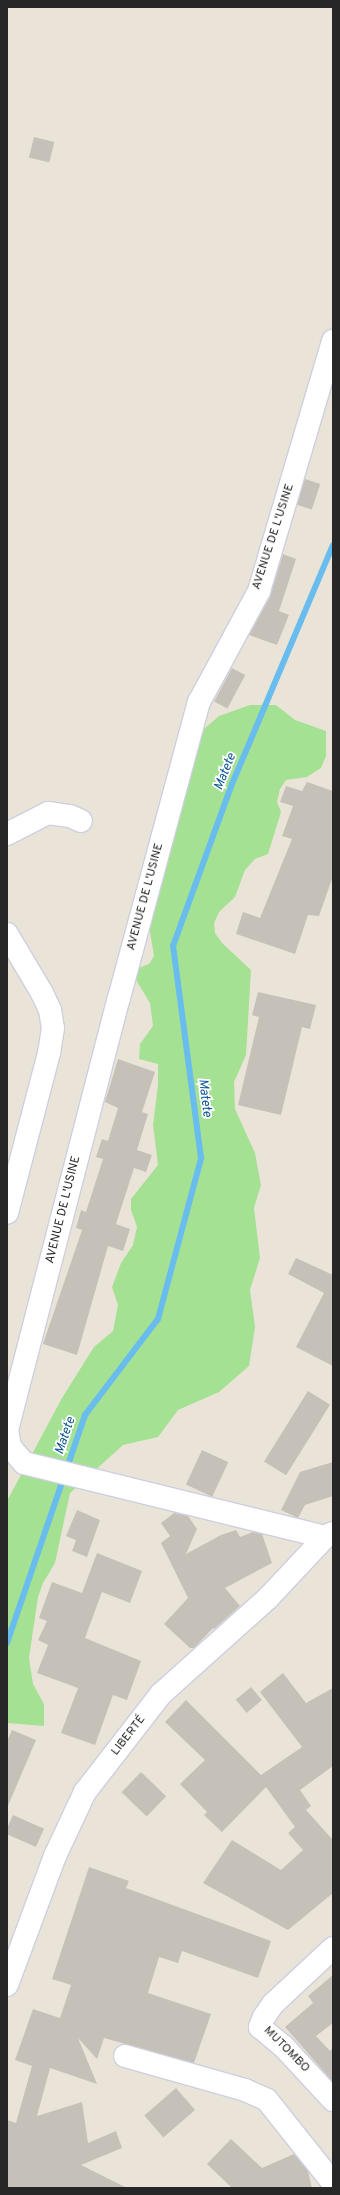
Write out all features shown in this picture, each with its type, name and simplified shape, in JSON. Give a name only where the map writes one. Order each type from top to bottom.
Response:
[{"type":"street","name":"AVENUE DE L'USINE","points":[[24,1463],[10,1447],[7,1430],[184,756],[199,702],[258,590],[333,341]]},
{"type":"street","points":[[7,834],[48,812],[70,816],[81,821]]},
{"type":"street","points":[[7,934],[42,993],[50,1010],[53,1028],[50,1053],[7,1213]]},
{"type":"street","name":"LIBERTÉ","points":[[24,1463],[329,1535]]},
{"type":"street","name":"LIBERTÉ","points":[[7,1985],[55,1856],[84,1792],[161,1694],[268,1598],[329,1535]]},
{"type":"street","name":"MUTOMBO","points":[[333,1948],[273,2004],[264,2017],[260,2028],[283,2046],[333,2100]]},
{"type":"street","points":[[125,2056],[245,2090],[267,2100],[333,2183]]},
{"type":"green space","points":[[250,705],[276,705],[295,720],[326,731],[326,756],[321,768],[307,777],[286,780],[280,789],[277,802],[281,812],[268,854],[255,859],[245,870],[235,897],[219,912],[214,923],[215,933],[222,943],[251,970],[246,1055],[234,1082],[235,1109],[255,1153],[261,1185],[254,1208],[260,1258],[250,1290],[255,1327],[249,1366],[219,1392],[178,1410],[158,1437],[123,1445],[70,1493],[55,1563],[43,1583],[38,1597],[29,1658],[33,1684],[44,1704],[44,1726],[7,1723],[7,1501],[62,1398],[94,1347],[113,1331],[118,1305],[112,1287],[121,1263],[133,1245],[137,1227],[131,1210],[131,1199],[158,1165],[153,1125],[158,1085],[158,1064],[139,1059],[140,1044],[153,1026],[150,1003],[136,980],[136,969],[149,964],[154,956],[149,926],[197,735],[219,716]]},
{"type":"building","points":[[34,137],[54,142],[49,162],[29,157]]},
{"type":"building","points":[[305,479],[320,484],[312,510],[297,505]]},
{"type":"building","points":[[283,554],[296,559],[279,611],[289,615],[277,645],[249,635],[270,597]]},
{"type":"building","points":[[232,668],[245,675],[227,709],[214,702]]},
{"type":"building","points":[[307,782],[333,791],[333,876],[319,916],[308,915],[295,954],[236,934],[243,912],[260,918],[292,839],[282,836],[293,806],[280,802],[286,786],[302,791]]},
{"type":"building","points":[[258,992],[316,1005],[310,1029],[302,1027],[281,1115],[238,1105],[259,1017],[252,1015]]},
{"type":"building","points":[[118,1059],[155,1072],[142,1112],[148,1114],[137,1150],[152,1155],[146,1172],[134,1168],[116,1224],[130,1229],[123,1251],[108,1246],[77,1355],[43,1344],[82,1230],[76,1228],[81,1210],[86,1212],[103,1159],[96,1157],[102,1139],[108,1141],[118,1108],[105,1102]]},
{"type":"building","points":[[296,1258],[333,1275],[333,1366],[296,1347],[324,1293],[288,1274]]},
{"type":"building","points":[[308,1391],[330,1405],[286,1475],[264,1461]]},
{"type":"building","points":[[202,1450],[228,1462],[212,1497],[186,1484]]},
{"type":"building","points":[[333,1462],[333,1496],[305,1505],[298,1518],[281,1510],[300,1472]]},
{"type":"building","points":[[77,1510],[100,1520],[87,1557],[72,1551],[76,1540],[66,1536]]},
{"type":"building","points":[[174,1513],[188,1516],[197,1529],[186,1554],[221,1535],[236,1530],[240,1537],[253,1532],[262,1534],[272,1563],[225,1588],[240,1606],[214,1629],[213,1628],[194,1648],[190,1648],[164,1624],[188,1598],[161,1543],[170,1536],[161,1523]]},
{"type":"building","points":[[97,1553],[142,1571],[130,1603],[102,1592],[85,1638],[141,1661],[127,1700],[113,1695],[95,1745],[61,1733],[78,1688],[37,1673],[48,1645],[38,1640],[47,1621],[39,1618],[52,1582],[82,1593]]},
{"type":"building","points":[[283,1673],[306,1703],[333,1688],[333,1766],[300,1790],[311,1806],[306,1810],[333,1840],[333,1893],[288,1930],[203,1883],[232,1840],[281,1870],[303,1850],[288,1833],[295,1827],[266,1787],[222,1832],[204,1815],[207,1812],[180,1784],[205,1760],[165,1722],[186,1700],[261,1775],[302,1747],[260,1692]]},
{"type":"building","points":[[251,1687],[262,1700],[247,1713],[236,1700]]},
{"type":"building","points":[[12,1730],[36,1740],[7,1808],[7,1741]]},
{"type":"building","points":[[141,1772],[166,1796],[147,1816],[122,1792]]},
{"type":"building","points":[[13,1815],[44,1829],[36,1847],[7,1834],[7,1828]]},
{"type":"building","points":[[89,1867],[129,1881],[126,1888],[271,1941],[258,1978],[182,1951],[178,1963],[159,1957],[148,1993],[211,2014],[194,2063],[104,2038],[97,2059],[78,2038],[97,2084],[50,2068],[37,2116],[82,2102],[88,2143],[116,2131],[122,2148],[81,2165],[127,2188],[7,2188],[7,2120],[16,2123],[32,2066],[15,2060],[33,2009],[60,2018],[71,1985],[52,1979]]},
{"type":"building","points":[[333,1975],[333,2023],[316,2036],[330,2051],[333,2048],[333,2082],[285,2027],[313,2003],[308,1996]]},
{"type":"building","points":[[176,2088],[195,2110],[163,2137],[144,2116]]},
{"type":"building","points":[[231,2139],[262,2168],[294,2154],[308,2171],[312,2188],[232,2188],[207,2164]]},
{"type":"waterway","name":"Matete","points":[[7,1643],[85,1415],[158,1319],[201,1158],[173,946],[232,784],[333,545]]}]
